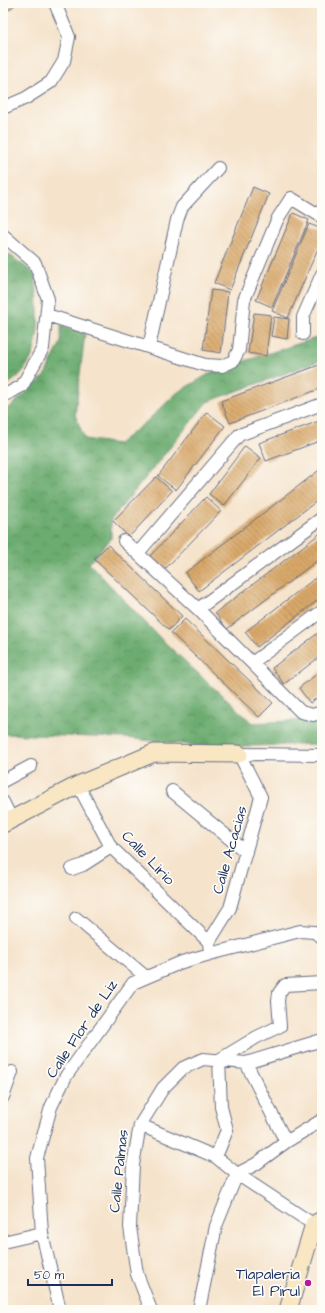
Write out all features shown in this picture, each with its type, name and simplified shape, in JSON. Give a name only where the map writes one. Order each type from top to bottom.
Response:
[{"type":"main road","points":[[8,822],[78,785],[154,754],[239,754]]},
{"type":"main road","points":[[288,1310],[319,1225]]},
{"type":"street","points":[[3,108],[26,98],[51,82],[64,61],[69,37],[55,3]]},
{"type":"street","points":[[149,347],[177,220],[182,207],[218,168]]},
{"type":"street","points":[[47,315],[205,365],[222,366],[233,361],[239,350],[244,300],[278,218],[291,198],[322,217]]},
{"type":"street","points":[[3,235],[36,263],[48,298],[43,348],[22,386],[3,396]]},
{"type":"street","points":[[303,334],[303,317],[322,274]]},
{"type":"street","points":[[138,553],[239,435],[322,404]]},
{"type":"street","points":[[198,609],[322,518]]},
{"type":"street","points":[[124,541],[198,609],[302,712],[313,715],[322,712]]},
{"type":"street","points":[[252,663],[322,611]]},
{"type":"street","points":[[239,754],[322,755]]},
{"type":"street","name":"Calle Acacias","points":[[210,948],[230,908],[261,797],[239,754]]},
{"type":"street","points":[[3,781],[31,766]]},
{"type":"street","name":"Calle Lirio","points":[[78,785],[111,847],[210,948]]},
{"type":"street","points":[[172,791],[246,852]]},
{"type":"street","points":[[3,802],[8,822]]},
{"type":"street","points":[[72,869],[83,865],[111,847]]},
{"type":"street","points":[[76,918],[146,977]]},
{"type":"street","name":"Calle Flor de Liz","points":[[60,1310],[42,1233],[37,1158],[51,1106],[66,1076],[133,984],[210,948],[300,931],[314,932],[322,937]]},
{"type":"street","points":[[216,1157],[227,1130],[221,1107],[219,1060],[257,1037],[280,1026],[278,1001],[279,993],[285,985],[322,983]]},
{"type":"street","points":[[286,1142],[246,1063],[322,1040]]},
{"type":"street","name":"Calle Palmas","points":[[150,1310],[137,1274],[130,1227],[133,1165],[140,1125],[163,1088],[183,1068],[202,1059],[246,1063]]},
{"type":"street","points":[[3,1097],[12,1072]]},
{"type":"street","points":[[199,1310],[216,1226],[237,1174],[256,1164],[286,1142],[322,1120]]},
{"type":"street","points":[[140,1125],[216,1157],[237,1174],[319,1225]]},
{"type":"street","points":[[3,1242],[42,1233]]},
{"type":"green space","points":[[3,250],[35,274],[38,322],[34,352],[27,365],[17,377],[3,387]]},
{"type":"green space","points":[[61,326],[85,333],[75,415],[85,439],[118,444],[146,422],[178,392],[214,371],[322,336],[322,360],[207,402],[111,520],[111,539],[89,563],[163,641],[252,723],[322,719],[322,744],[212,747],[125,738],[3,734],[3,411],[11,406],[44,377],[61,342]]},
{"type":"building","points":[[3,3],[17,3],[9,10],[5,6],[3,7]]},
{"type":"building","points":[[253,187],[269,194],[230,290],[214,283]]},
{"type":"building","points":[[293,213],[309,220],[272,307],[256,300]]},
{"type":"building","points":[[309,224],[322,229],[322,239],[288,318],[272,311]]},
{"type":"building","points":[[211,290],[228,292],[221,353],[203,350]]},
{"type":"building","points":[[254,313],[271,315],[266,356],[248,353]]},
{"type":"building","points":[[274,317],[289,319],[287,339],[271,336]]},
{"type":"building","points":[[322,364],[322,388],[230,423],[221,401]]},
{"type":"building","points":[[207,412],[225,426],[176,490],[158,476]]},
{"type":"building","points":[[322,420],[322,440],[266,461],[259,443]]},
{"type":"building","points":[[245,446],[261,458],[224,506],[209,494]]},
{"type":"building","points":[[322,468],[322,497],[199,591],[185,573]]},
{"type":"building","points":[[156,477],[172,491],[129,537],[113,521]]},
{"type":"building","points":[[206,497],[221,511],[164,570],[150,556]]},
{"type":"building","points":[[322,532],[322,557],[227,629],[215,613]]},
{"type":"building","points":[[108,545],[182,616],[169,630],[94,559]]},
{"type":"building","points":[[322,573],[322,597],[257,647],[245,632]]},
{"type":"building","points":[[185,619],[273,703],[259,717],[171,633]]},
{"type":"building","points":[[322,630],[322,655],[284,684],[272,668]]},
{"type":"building","points":[[322,670],[322,694],[310,703],[299,688]]},
{"type":"place","name":"Tlapaleria El Pirul","points":[[308,1283]]}]
